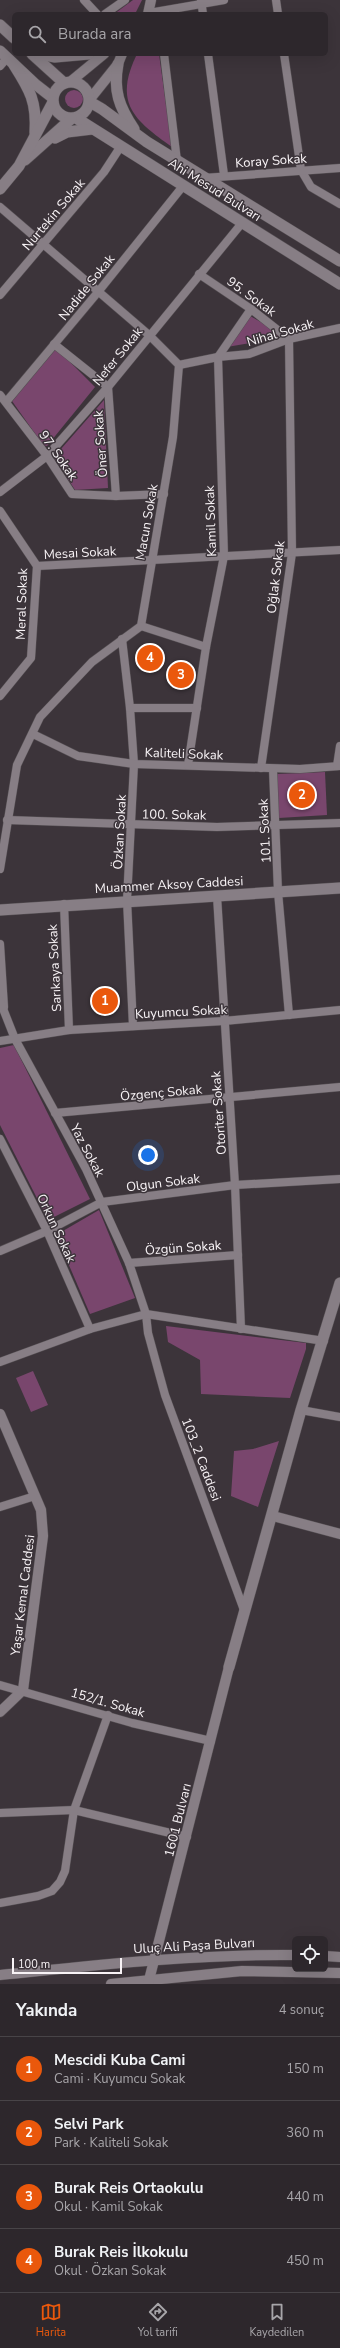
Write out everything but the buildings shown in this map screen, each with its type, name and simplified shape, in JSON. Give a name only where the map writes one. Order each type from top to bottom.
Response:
[{"type":"main road","points":[[0,25],[12,36]]},
{"type":"main road","points":[[19,166],[74,118],[85,112],[90,101],[82,85],[67,82],[34,56]]},
{"type":"main road","points":[[120,59],[115,85],[117,99],[123,113],[137,135]]},
{"type":"main road","points":[[5,60],[53,100],[61,116],[74,118]]},
{"type":"main road","points":[[5,60],[30,89],[34,104],[34,139]]},
{"type":"main road","points":[[0,189],[19,166],[53,100],[57,88],[67,82]]},
{"type":"main road","name":"Ahi Mesud Bulvarı","points":[[90,101],[137,135],[177,161],[340,262]]},
{"type":"main road","name":"Ahi Mesud Bulvarı","points":[[74,118],[340,284]]},
{"type":"main road","points":[[46,144],[67,132],[92,129]]},
{"type":"main road","name":"Muammer Aksoy Caddesi","points":[[0,910],[64,904],[340,888]]},
{"type":"main road","points":[[229,1667],[244,1610],[273,1516],[301,1410],[338,1298],[340,1283]]},
{"type":"street","points":[[84,0],[95,12]]},
{"type":"street","points":[[108,12],[125,0]]},
{"type":"street","points":[[149,12],[151,0]]},
{"type":"street","points":[[157,12],[201,1],[224,0]]},
{"type":"street","points":[[276,0],[278,12]]},
{"type":"street","points":[[201,1],[203,12]]},
{"type":"street","points":[[67,82],[101,56]]},
{"type":"street","points":[[164,56],[177,161]]},
{"type":"street","points":[[208,56],[224,176]]},
{"type":"street","points":[[284,56],[301,170],[311,187],[340,204]]},
{"type":"street","points":[[90,101],[120,59]]},
{"type":"street","name":"Nurtekin Sokak","points":[[0,295],[104,172],[121,146]]},
{"type":"street","name":"Koray Sokak","points":[[204,178],[340,168]]},
{"type":"street","name":"Nadide Sokak","points":[[6,402],[98,292],[183,186]]},
{"type":"street","points":[[0,207],[42,245],[149,335],[179,365]]},
{"type":"street","name":"Nefer Sokak","points":[[0,492],[47,456],[108,387],[242,223]]},
{"type":"street","name":"95. Sokak","points":[[199,274],[251,308],[289,339]]},
{"type":"street","points":[[218,357],[251,308]]},
{"type":"street","name":"Nihal Sokak","points":[[179,365],[218,357],[249,354],[289,339],[340,328]]},
{"type":"street","name":"Oğlak Sokak","points":[[261,768],[292,553],[289,339]]},
{"type":"street","points":[[54,344],[108,387]]},
{"type":"street","name":"Kamil Sokak","points":[[188,765],[206,647],[224,556],[218,357]]},
{"type":"street","name":"Macun Sokak","points":[[142,626],[173,437],[179,365]]},
{"type":"street","name":"Öner Sokak","points":[[108,387],[116,496]]},
{"type":"street","name":"97. Sokak","points":[[0,395],[47,456],[72,494],[116,496],[164,494]]},
{"type":"street","name":"Meral Sokak","points":[[0,511],[37,566],[31,658],[0,696]]},
{"type":"street","name":"Mesai Sokak","points":[[37,566],[340,550]]},
{"type":"street","points":[[0,869],[17,765],[40,717],[92,662],[142,626],[206,647]]},
{"type":"street","name":"Özkan Sokak","points":[[122,639],[130,708],[134,764],[127,900],[133,1026]]},
{"type":"street","points":[[130,708],[197,708]]},
{"type":"street","name":"Kaliteli Sokak","points":[[33,734],[78,756],[134,764],[261,768],[338,766]]},
{"type":"street","points":[[338,766],[340,746]]},
{"type":"street","name":"101. Sokak","points":[[273,768],[278,892],[290,1015]]},
{"type":"street","name":"100. Sokak","points":[[7,820],[217,827],[340,824]]},
{"type":"street","name":"Otoriter Sokak","points":[[217,896],[235,1185],[241,1329]]},
{"type":"street","name":"Sarıkaya Sokak","points":[[64,904],[69,1030]]},
{"type":"street","points":[[0,944],[4,1009]]},
{"type":"street","name":"Yaz Sokak","points":[[0,1001],[16,1039],[102,1202],[129,1262],[146,1314]]},
{"type":"street","name":"Kuyumcu Sokak","points":[[0,1041],[69,1030],[224,1021],[340,1010]]},
{"type":"street","name":"Özgenç Sokak","points":[[55,1113],[340,1088]]},
{"type":"street","name":"Orkun Sokak","points":[[0,1139],[47,1231],[90,1329]]},
{"type":"street","name":"Olgun Sokak","points":[[0,1251],[47,1231],[102,1202],[235,1185],[340,1179]]},
{"type":"street","name":"Özgün Sokak","points":[[129,1262],[238,1255]]},
{"type":"street","points":[[0,1362],[90,1329],[146,1314],[324,1340]]},
{"type":"street","name":"103_2 Caddesi","points":[[146,1314],[148,1333],[165,1396],[244,1610]]},
{"type":"street","points":[[301,1410],[340,1417]]},
{"type":"street","name":"Yaşar Kemal Caddesi","points":[[0,1414],[4,1432],[41,1510],[43,1536],[24,1690]]},
{"type":"street","points":[[0,1507],[35,1496]]},
{"type":"street","points":[[273,1516],[340,1534]]},
{"type":"street","name":"1601 Bulvarı","points":[[148,1982],[187,1837],[229,1667]]},
{"type":"street","name":"152/1. Sokak","points":[[0,1685],[24,1690],[108,1716],[211,1740]]},
{"type":"street","points":[[0,1712],[24,1690]]},
{"type":"street","points":[[0,1903],[38,1896],[52,1891],[60,1882],[65,1871],[74,1810],[108,1716]]},
{"type":"street","points":[[0,1813],[74,1810],[187,1837]]},
{"type":"street","name":"Uluç Ali Paşa Bulvarı","points":[[0,1975],[154,1960],[244,1955],[292,1955]]},
{"type":"street","points":[[328,1956],[340,1957]]},
{"type":"street","points":[[111,1984],[148,1982],[242,1970],[340,1973]]},
{"type":"shaded area","points":[[133,0],[142,0],[136,12],[117,12]]},
{"type":"shaded area","points":[[136,56],[159,56],[172,147],[147,128],[131,109],[127,85],[130,71]]},
{"type":"shaded area","points":[[74,90],[80,93],[83,99],[80,105],[74,108],[68,105],[65,99],[68,93]]},
{"type":"shaded area","points":[[250,316],[279,332],[278,338],[227,347]]},
{"type":"shaded area","points":[[53,350],[58,350],[95,387],[47,446],[43,445],[12,401]]},
{"type":"shaded area","points":[[104,400],[108,488],[75,490],[54,457]]},
{"type":"shaded area","points":[[325,772],[327,815],[279,818],[276,774]]},
{"type":"shaded area","points":[[14,1045],[90,1199],[48,1220],[0,1125],[0,1048]]},
{"type":"shaded area","points":[[99,1210],[135,1298],[90,1314],[56,1235]]},
{"type":"shaded area","points":[[166,1326],[306,1343],[306,1349],[290,1398],[201,1394],[200,1360],[168,1342]]},
{"type":"shaded area","points":[[33,1371],[48,1405],[31,1412],[16,1378]]},
{"type":"shaded area","points":[[279,1441],[258,1507],[231,1496],[234,1451],[253,1449]]},
{"type":"place","name":"Burak Reis İlkokulu","points":[[150,658]]},
{"type":"place","name":"Burak Reis Ortaokulu","points":[[181,675]]},
{"type":"place","name":"Selvi Park","points":[[302,795]]},
{"type":"place","name":"Mescidi Kuba Cami","points":[[105,1001]]}]
